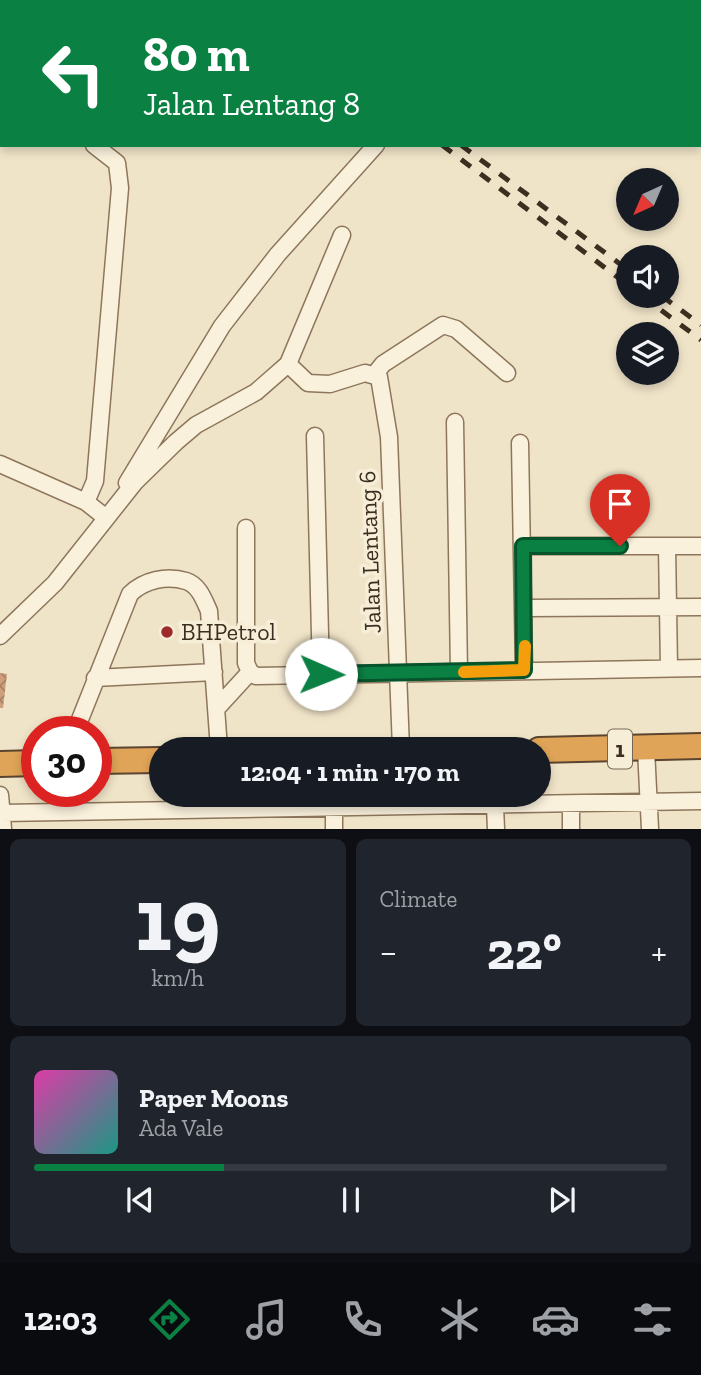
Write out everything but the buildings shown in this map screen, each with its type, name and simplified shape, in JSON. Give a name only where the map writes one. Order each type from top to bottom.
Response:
[{"type":"highway","name":"1","points":[[551,750],[701,746]]},
{"type":"highway","points":[[112,761],[149,760]]},
{"type":"highway","points":[[0,764],[21,763]]},
{"type":"street","points":[[86,502],[95,481],[120,188],[117,163],[97,147]]},
{"type":"street","points":[[105,517],[222,326],[278,254],[374,147]]},
{"type":"street","points":[[0,636],[55,583],[135,482],[176,442],[196,425],[256,392],[288,364],[342,235]]},
{"type":"street","points":[[288,364],[308,383],[330,384],[365,373],[375,374],[383,364],[443,325],[456,329],[507,373]]},
{"type":"street","name":"Jalan Lentang 6","points":[[375,374],[379,377],[388,437],[401,737]]},
{"type":"street","points":[[455,422],[459,672]]},
{"type":"street","points":[[314,436],[321,674]]},
{"type":"street","points":[[520,443],[524,670]]},
{"type":"street","points":[[0,464],[86,502],[105,517]]},
{"type":"street","points":[[246,528],[246,663],[256,676],[701,668]]},
{"type":"street","points":[[523,546],[701,545]]},
{"type":"street","points":[[667,546],[669,668]]},
{"type":"street","points":[[81,716],[124,603],[139,585],[148,580],[186,581],[202,594],[210,618],[218,737]]},
{"type":"street","points":[[525,608],[701,607]]},
{"type":"street","points":[[217,708],[250,671]]},
{"type":"street","points":[[95,678],[214,672]]},
{"type":"street","points":[[646,748],[650,829]]},
{"type":"street","points":[[0,795],[2,823],[243,807]]},
{"type":"street","points":[[551,805],[701,801]]},
{"type":"street","points":[[570,805],[571,829]]},
{"type":"street","points":[[334,807],[334,829]]},
{"type":"street","points":[[495,807],[496,829]]},
{"type":"railway","points":[[445,147],[616,276]]},
{"type":"railway","points":[[464,147],[616,261]]},
{"type":"railway","points":[[658,308],[701,340]]},
{"type":"railway","points":[[678,308],[701,325]]},
{"type":"slow traffic","points":[[464,672],[524,670],[525,646]]},
{"type":"place","name":"BHPetrol","points":[[167,632]]},
{"type":"route","points":[[321,674],[524,670],[523,546],[620,546]]}]
